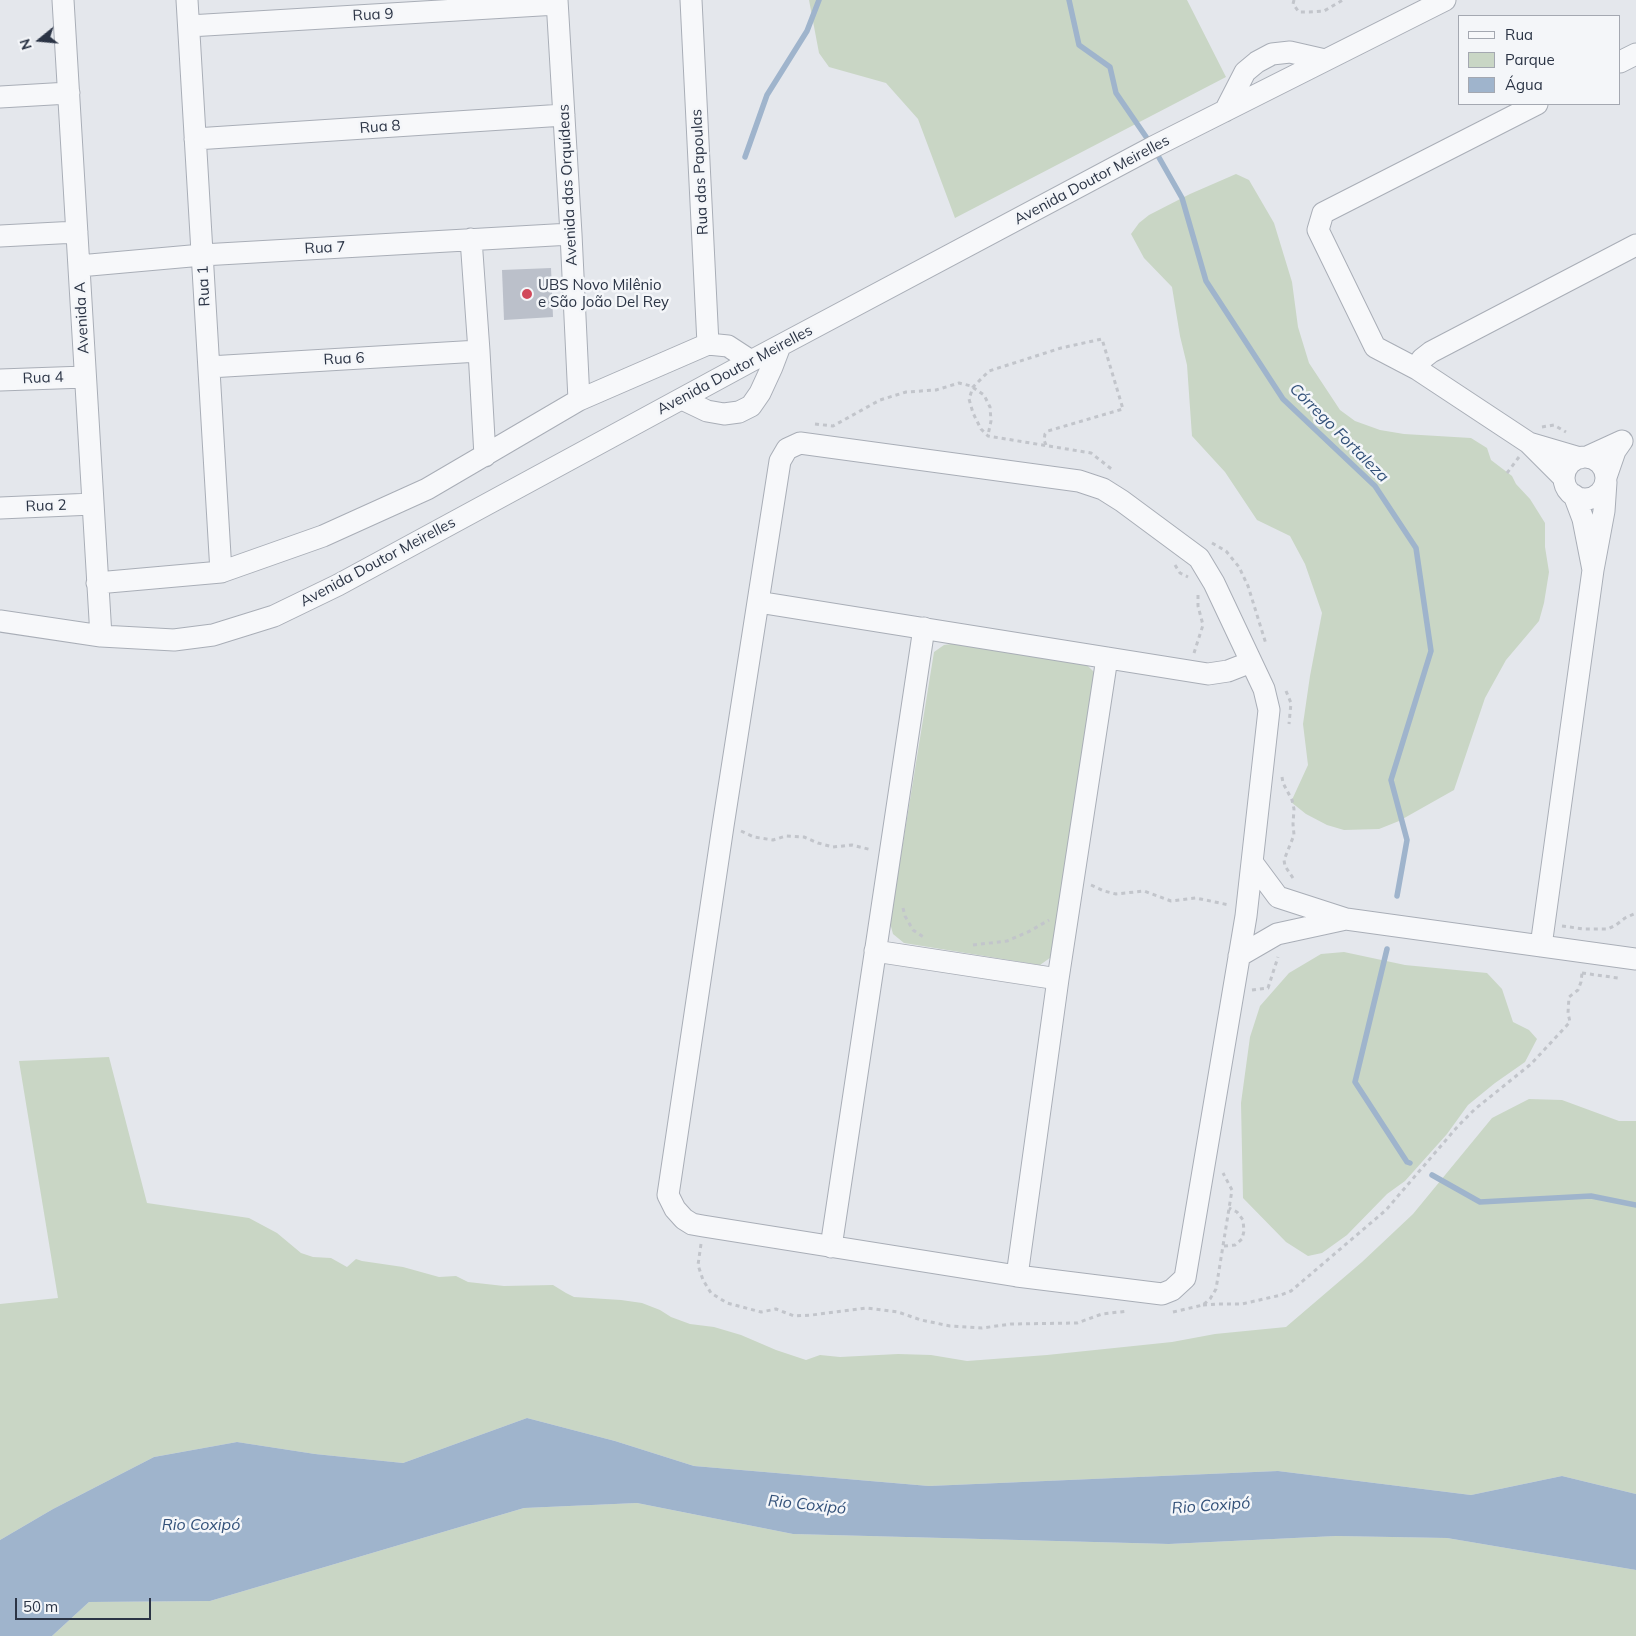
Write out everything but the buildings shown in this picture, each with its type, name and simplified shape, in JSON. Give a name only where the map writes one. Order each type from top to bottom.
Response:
[{"type":"street","name":"Avenida A","points":[[63,0],[101,636]]},
{"type":"street","name":"Rua 1","points":[[187,0],[221,572]]},
{"type":"street","name":"Rua das Papoulas","points":[[691,0],[708,344]]},
{"type":"street","name":"Avenida Doutor Meirelles","points":[[0,621],[101,636],[174,640],[213,635],[274,616],[338,586],[682,398],[1153,147],[1444,0]]},
{"type":"street","name":"Rua 9","points":[[189,26],[557,2]]},
{"type":"street","name":"Avenida das Orquídeas","points":[[557,2],[579,400]]},
{"type":"street","points":[[1225,111],[1245,72],[1257,62],[1272,54],[1290,52],[1325,60]]},
{"type":"street","points":[[1621,62],[1636,54]]},
{"type":"street","points":[[0,97],[69,93]]},
{"type":"street","points":[[1536,105],[1322,213],[1318,230],[1375,347],[1417,369],[1528,443],[1580,498],[1587,499],[1599,494],[1615,451],[1629,438]]},
{"type":"street","name":"Rua 8","points":[[195,138],[564,115]]},
{"type":"street","points":[[0,236],[76,232]]},
{"type":"street","name":"Rua 7","points":[[79,266],[202,255],[571,234]]},
{"type":"street","points":[[471,239],[484,456]]},
{"type":"street","points":[[1417,369],[1422,360],[1431,352],[1636,245]]},
{"type":"street","points":[[98,583],[221,572],[323,536],[427,489],[579,400],[708,344],[728,346],[751,361]]},
{"type":"street","points":[[682,398],[708,411],[724,414],[739,412],[751,406],[760,394],[780,346]]},
{"type":"street","name":"Rua 6","points":[[208,367],[479,351]]},
{"type":"street","name":"Rua 4","points":[[0,380],[85,376]]},
{"type":"street","points":[[1593,570],[1583,519],[1569,487],[1569,466],[1629,438]]},
{"type":"street","points":[[800,443],[1079,481],[1103,489],[1199,558],[1214,583],[1251,662],[1264,689],[1269,710],[1247,907],[1185,1278],[1172,1290],[1162,1294],[1017,1276],[831,1247],[692,1224],[684,1219],[675,1209],[668,1195],[780,461],[786,449],[800,443]]},
{"type":"street","points":[[1528,443],[1599,463],[1603,468],[1606,479],[1604,511],[1593,570],[1541,946]]},
{"type":"street","name":"Rua 2","points":[[0,508],[93,504]]},
{"type":"street","points":[[758,602],[1208,674],[1228,671],[1251,662]]},
{"type":"street","points":[[831,1247],[924,628]]},
{"type":"street","points":[[1017,1276],[1058,979],[1107,658]]},
{"type":"street","points":[[1252,862],[1278,897],[1346,919],[1636,959]]},
{"type":"street","points":[[1239,956],[1277,934],[1346,919]]},
{"type":"street","points":[[875,952],[1058,979]]},
{"type":"path","points":[[1294,0],[1293,4],[1299,12],[1324,11],[1343,0]]},
{"type":"path","points":[[812,424],[833,426],[880,400],[906,392],[936,390],[959,383],[971,386],[984,395],[990,407],[991,420],[988,436]]},
{"type":"path","points":[[1192,671],[1194,650],[1203,625],[1198,606],[1198,592]]},
{"type":"path","points":[[723,826],[739,830],[754,837],[773,840],[786,836],[804,837],[833,847],[852,845],[890,854]]},
{"type":"path","points":[[1073,882],[1090,884],[1104,891],[1116,894],[1144,891],[1171,901],[1196,898],[1220,904],[1247,907]]},
{"type":"path","points":[[1278,897],[1295,882],[1303,886]]},
{"type":"path","points":[[901,903],[905,916],[913,930],[934,941]]},
{"type":"path","points":[[1544,924],[1584,929],[1608,929],[1636,913]]},
{"type":"path","points":[[966,945],[1007,941],[1030,931],[1050,919]]},
{"type":"path","points":[[1249,993],[1254,989],[1268,988],[1283,947],[1277,934]]},
{"type":"path","points":[[1168,1313],[1203,1305],[1242,1304],[1282,1295],[1290,1290],[1386,1210],[1458,1126],[1475,1109],[1530,1064],[1570,1022],[1568,1013],[1569,997],[1578,990],[1582,982],[1582,973],[1619,978]]},
{"type":"path","points":[[1203,1305],[1210,1299],[1216,1289],[1232,1190],[1221,1168]]},
{"type":"path","points":[[1224,1246],[1235,1245],[1242,1239],[1244,1230],[1243,1220],[1237,1212],[1229,1208]]},
{"type":"path","points":[[703,1226],[698,1265],[703,1280],[711,1293],[727,1303],[761,1312],[776,1309],[794,1316],[868,1308],[898,1312],[950,1326],[982,1328],[1011,1324],[1077,1323],[1102,1314],[1135,1312]]},
{"type":"green space","points":[[809,0],[1187,0],[1226,77],[955,218],[918,119],[886,83],[829,67],[819,53]]},
{"type":"green space","points":[[1236,174],[1249,180],[1274,223],[1292,282],[1298,327],[1309,363],[1340,410],[1355,421],[1380,430],[1404,434],[1471,438],[1487,448],[1491,460],[1512,476],[1516,484],[1530,499],[1545,523],[1545,547],[1549,572],[1539,621],[1506,660],[1485,698],[1454,790],[1399,821],[1379,829],[1344,830],[1327,825],[1306,814],[1291,802],[1308,765],[1303,724],[1322,613],[1305,564],[1290,536],[1257,520],[1225,472],[1192,436],[1187,365],[1172,287],[1144,258],[1131,234],[1139,223],[1149,215],[1190,194]]},
{"type":"green space","points":[[958,643],[1086,664],[1096,674],[1054,955],[1040,965],[904,943],[893,934],[890,923],[934,652],[944,645]]},
{"type":"green space","points":[[1344,952],[1405,965],[1487,973],[1502,989],[1513,1022],[1529,1030],[1537,1039],[1525,1062],[1468,1105],[1447,1134],[1405,1181],[1387,1194],[1347,1235],[1322,1253],[1308,1256],[1286,1242],[1243,1198],[1241,1103],[1250,1037],[1260,1006],[1289,973],[1321,954]]},
{"type":"green space","points":[[109,1057],[147,1203],[249,1218],[277,1233],[301,1253],[313,1257],[331,1258],[347,1267],[356,1259],[403,1267],[439,1277],[456,1276],[468,1282],[504,1286],[553,1285],[574,1297],[642,1303],[690,1324],[714,1327],[741,1335],[806,1360],[820,1355],[840,1357],[898,1354],[931,1355],[967,1361],[1172,1342],[1215,1334],[1286,1327],[1362,1262],[1413,1214],[1492,1118],[1529,1099],[1562,1100],[1619,1121],[1636,1121],[1636,1494],[1562,1476],[1471,1495],[1278,1471],[929,1486],[694,1466],[615,1441],[527,1418],[403,1463],[315,1454],[237,1442],[154,1457],[53,1509],[0,1540],[0,1304],[58,1298],[19,1061]]},
{"type":"green space","points":[[637,1503],[793,1534],[1169,1544],[1336,1536],[1447,1538],[1636,1570],[1636,1636],[52,1636],[89,1602],[210,1601],[524,1508]]},
{"type":"water","name":"Rio Coxipó","points":[[527,1418],[615,1441],[694,1466],[929,1486],[1278,1471],[1471,1495],[1562,1476],[1636,1494],[1636,1570],[1447,1538],[1336,1536],[1169,1544],[793,1534],[637,1503],[524,1508],[210,1601],[89,1602],[52,1636],[0,1636],[0,1540],[53,1509],[154,1457],[237,1442],[315,1454],[403,1463]]},
{"type":"waterway","points":[[745,157],[767,95],[807,31],[819,0]]},
{"type":"waterway","name":"Córrego Fortaleza","points":[[1069,0],[1079,45],[1110,67],[1116,93],[1153,147],[1182,198],[1206,281],[1283,399],[1375,486],[1416,548],[1431,651],[1391,780],[1407,840],[1397,896]]},
{"type":"waterway","name":"Córrego Fortaleza","points":[[1387,949],[1355,1082],[1407,1162],[1410,1163]]},
{"type":"waterway","name":"Córrego Fortaleza","points":[[1432,1175],[1480,1202],[1591,1196],[1636,1205]]},
{"type":"place","name":"UBS Novo Milênio e São João Del Rey","points":[[527,294]]}]
